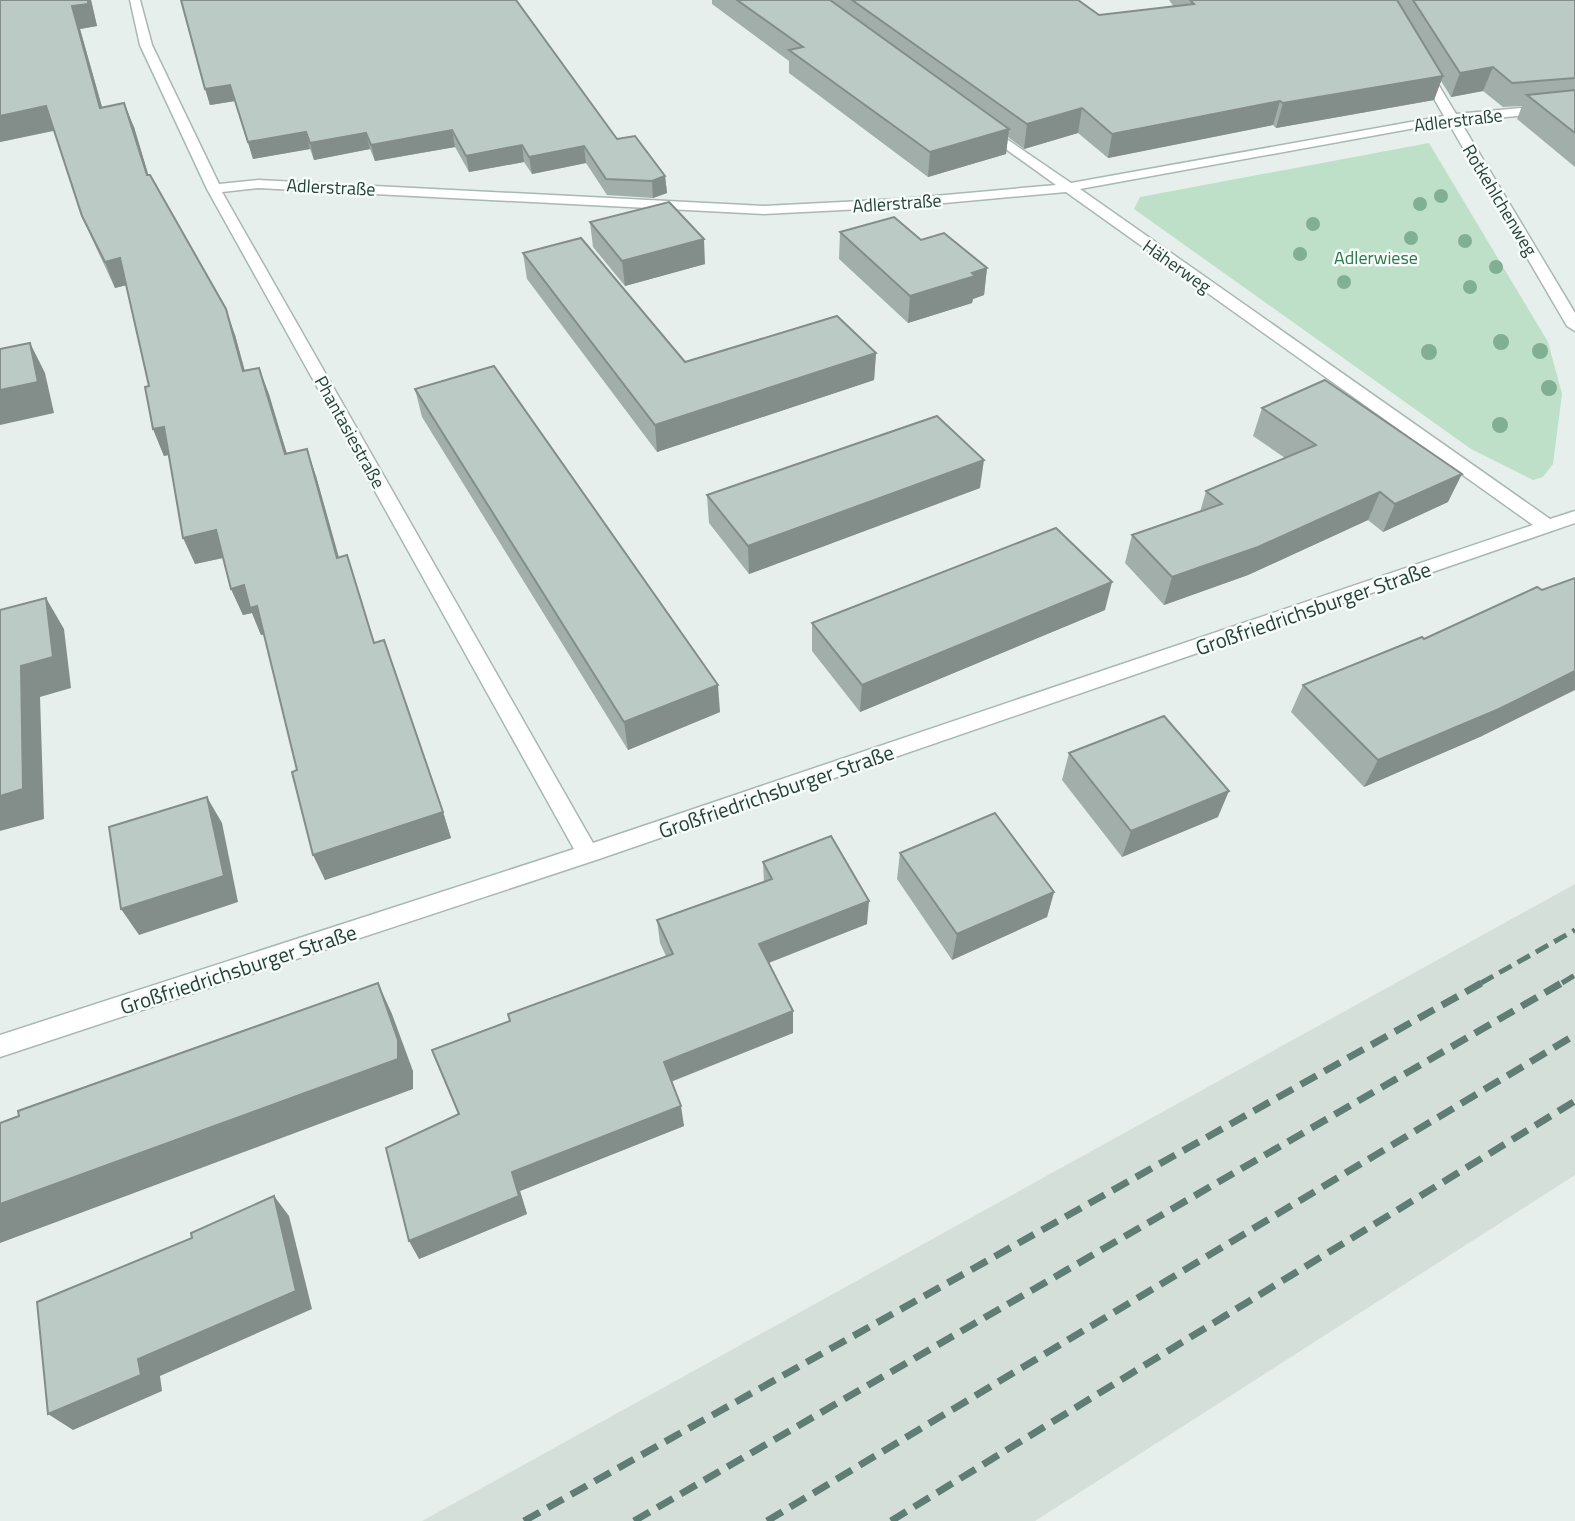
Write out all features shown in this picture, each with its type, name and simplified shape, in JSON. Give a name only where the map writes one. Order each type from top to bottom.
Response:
[{"type":"street","name":"Phantasiestraße","points":[[135,0],[146,45],[214,189],[588,854]]},
{"type":"street","name":"Rotkehlchenweg","points":[[1419,60],[1575,326]]},
{"type":"street","name":"Adlerstraße","points":[[214,189],[258,184],[764,210],[901,204],[1065,188],[1451,118],[1575,107]]},
{"type":"street","name":"Häherweg","points":[[976,122],[1065,188],[1550,528]]},
{"type":"street","name":"Großfriedrichsburger Straße","points":[[0,1046],[588,854],[1550,528],[1575,517]]},
{"type":"shaded area","points":[[1575,884],[1575,1175],[1035,1521],[422,1521]]},
{"type":"green space","name":"Adlerwiese","points":[[1429,143],[1548,342],[1562,394],[1553,464],[1543,477],[1533,480],[1471,449],[1134,209],[1140,197]]},
{"type":"building","points":[[0,0],[88,0],[88,4],[72,6],[100,108],[124,103],[147,175],[150,175],[226,309],[243,371],[259,368],[285,454],[307,449],[337,558],[347,555],[374,643],[384,640],[443,812],[313,855],[292,772],[297,770],[257,606],[250,608],[244,585],[231,589],[216,530],[183,538],[164,427],[153,429],[145,387],[149,386],[120,258],[105,262],[82,216],[46,106],[0,116]]},
{"type":"building","points":[[181,0],[516,0],[617,139],[635,136],[665,176],[652,181],[606,179],[584,146],[529,157],[522,145],[466,156],[452,130],[371,145],[366,133],[310,143],[306,132],[248,142],[230,85],[205,89]]},
{"type":"building","points":[[737,0],[830,0],[1009,129],[930,152],[789,50],[803,47]]},
{"type":"building","points":[[852,0],[1078,0],[1099,15],[1194,4],[1190,0],[1397,0],[1443,76],[1283,103],[1280,101],[1112,134],[1082,108],[1027,124]]},
{"type":"building","points":[[1413,0],[1575,0],[1575,78],[1512,83],[1493,67],[1460,73]]},
{"type":"building","points":[[1575,90],[1575,133],[1527,95]]},
{"type":"building","points":[[669,202],[704,239],[622,261],[590,222]]},
{"type":"building","points":[[894,217],[921,240],[944,233],[987,268],[972,273],[975,276],[910,296],[840,232]]},
{"type":"building","points":[[581,238],[685,362],[837,316],[876,353],[655,425],[523,253]]},
{"type":"building","points":[[30,343],[38,382],[0,390],[0,349]]},
{"type":"building","points":[[494,366],[718,685],[624,722],[415,389]]},
{"type":"building","points":[[1325,380],[1462,474],[1395,504],[1380,492],[1258,547],[1172,577],[1132,535],[1222,504],[1206,491],[1316,445],[1262,408]]},
{"type":"building","points":[[937,416],[984,460],[748,546],[707,495]]},
{"type":"building","points":[[1056,528],[1112,582],[862,685],[812,623]]},
{"type":"building","points":[[1575,578],[1575,671],[1499,709],[1378,760],[1303,685],[1422,637],[1424,639],[1537,587],[1542,590]]},
{"type":"building","points":[[46,598],[53,657],[21,666],[23,789],[0,796],[0,610]]},
{"type":"building","points":[[1164,716],[1229,791],[1131,831],[1069,753]]},
{"type":"building","points":[[207,797],[224,876],[121,909],[109,827]]},
{"type":"building","points":[[995,813],[1054,892],[957,934],[900,853]]},
{"type":"building","points":[[831,836],[869,901],[759,944],[793,1011],[664,1062],[681,1106],[512,1172],[519,1196],[409,1241],[386,1148],[459,1114],[432,1050],[510,1021],[508,1014],[673,954],[657,920],[772,879],[763,862]]},
{"type":"building","points":[[378,983],[398,1040],[398,1059],[0,1204],[0,1123],[19,1116],[18,1111]]},
{"type":"building","points":[[274,1196],[296,1291],[138,1359],[141,1375],[48,1414],[37,1302],[192,1238],[191,1233]]},
{"type":"railway","points":[[1481,983],[1575,930]]},
{"type":"railway","points":[[1562,983],[1575,975]]},
{"type":"railway","points":[[524,1521],[1485,981]]},
{"type":"railway","points":[[634,1521],[1565,981]]},
{"type":"railway","points":[[767,1521],[1575,1035]]},
{"type":"railway","points":[[891,1521],[1575,1101]]}]
